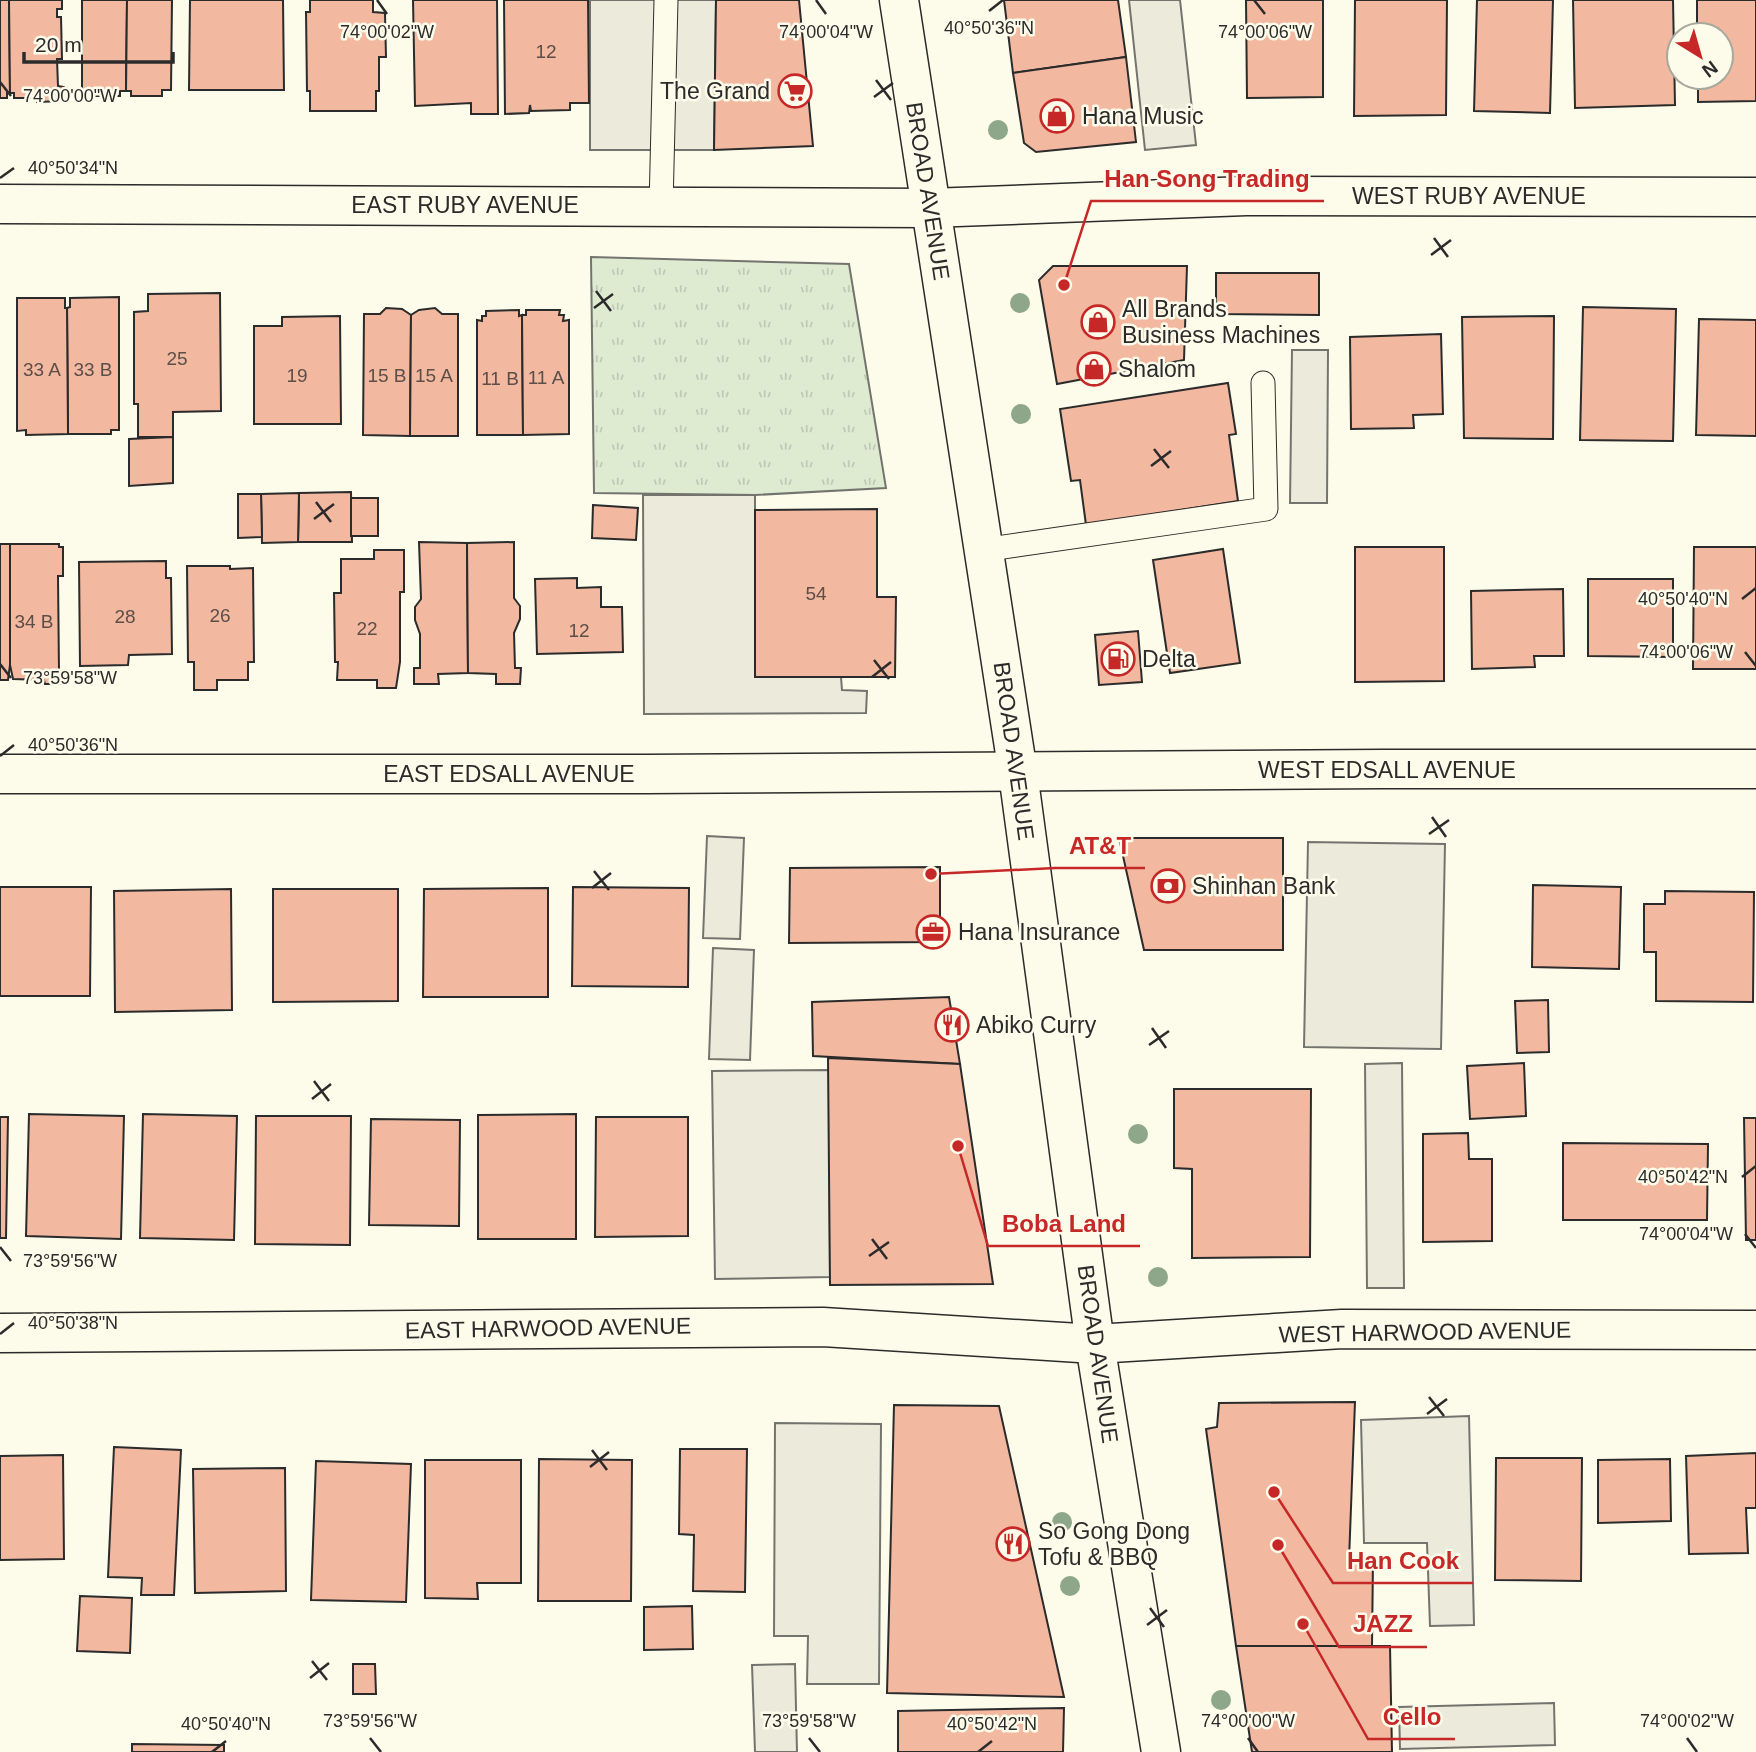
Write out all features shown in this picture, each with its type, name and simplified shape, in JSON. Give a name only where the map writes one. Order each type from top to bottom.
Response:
[{"type":"street","name":"BROAD AVENUE","points":[[899,0],[1018,773],[1095,1344],[1161,1752]]},
{"type":"street","name":"WEST RUBY AVENUE","points":[[930,208],[1246,197],[1756,197]]},
{"type":"street","name":"EAST RUBY AVENUE","points":[[0,204],[930,208]]},
{"type":"street","name":"WEST EDSALL AVENUE","points":[[1018,773],[1756,769]]},
{"type":"street","name":"EAST EDSALL AVENUE","points":[[0,774],[1018,773]]},
{"type":"street","name":"EAST HARWOOD AVENUE","points":[[0,1333],[823,1327],[1095,1344]]},
{"type":"street","name":"WEST HARWOOD AVENUE","points":[[1095,1344],[1342,1329],[1756,1330]]},
{"type":"lane","points":[[661,206],[666,0]]},
{"type":"lane","points":[[983,550],[1266,509],[1262,383]]},
{"type":"green space","points":[[591,257],[849,264],[886,488],[755,495],[594,493]]},
{"type":"shaded area","points":[[590,0],[716,0],[714,150],[590,150]]},
{"type":"shaded area","points":[[1129,0],[1180,0],[1196,145],[1145,150]]},
{"type":"shaded area","points":[[1292,350],[1328,350],[1327,503],[1290,503]]},
{"type":"shaded area","points":[[643,495],[755,495],[755,677],[841,677],[842,690],[867,691],[866,713],[644,714]]},
{"type":"shaded area","points":[[707,836],[744,838],[740,939],[703,938]]},
{"type":"shaded area","points":[[1308,842],[1445,844],[1441,1049],[1304,1047]]},
{"type":"shaded area","points":[[713,948],[754,950],[750,1060],[709,1059]]},
{"type":"shaded area","points":[[1402,1063],[1404,1288],[1367,1288],[1365,1064]]},
{"type":"shaded area","points":[[829,1070],[830,1277],[715,1279],[712,1071]]},
{"type":"shaded area","points":[[1469,1416],[1474,1625],[1430,1626],[1427,1543],[1364,1543],[1361,1420]]},
{"type":"shaded area","points":[[775,1423],[881,1424],[879,1684],[807,1684],[808,1636],[774,1636]]},
{"type":"shaded area","points":[[795,1664],[797,1752],[755,1752],[752,1665]]},
{"type":"shaded area","points":[[1554,1703],[1555,1745],[1400,1749],[1399,1707]]},
{"type":"building","points":[[0,0],[9,0],[10,93],[7,93],[7,98],[0,98]]},
{"type":"building","points":[[9,0],[62,0],[62,9],[57,9],[57,17],[61,17],[62,59],[57,59],[58,86],[64,87],[63,101],[37,102],[37,98],[14,98],[14,93],[10,93]]},
{"type":"building","points":[[82,0],[127,0],[126,91],[120,91],[120,96],[90,96],[90,90],[82,90]]},
{"type":"building","points":[[127,0],[172,0],[171,90],[162,90],[162,96],[131,96],[131,91],[126,91]]},
{"type":"building","points":[[190,0],[283,0],[284,90],[189,90]]},
{"type":"building","points":[[310,0],[373,0],[373,12],[385,13],[386,57],[379,57],[376,111],[310,111],[310,91],[307,91],[306,12],[310,12]]},
{"type":"building","points":[[413,0],[497,0],[498,114],[471,114],[471,103],[415,106]]},
{"type":"building","points":[[504,0],[588,0],[589,103],[570,103],[570,110],[531,111],[530,105],[529,113],[505,114]]},
{"type":"building","points":[[716,0],[799,0],[813,146],[714,150]]},
{"type":"building","points":[[1004,0],[1118,0],[1126,57],[1013,73]]},
{"type":"building","points":[[1246,0],[1323,0],[1323,97],[1247,98]]},
{"type":"building","points":[[1355,0],[1447,0],[1446,115],[1354,116]]},
{"type":"building","points":[[1477,0],[1553,0],[1550,113],[1474,111]]},
{"type":"building","points":[[1573,0],[1673,0],[1673,21],[1665,21],[1665,91],[1675,91],[1675,105],[1575,108]]},
{"type":"building","points":[[1697,0],[1756,0],[1756,101],[1698,102],[1698,91],[1735,91],[1735,21],[1697,21]]},
{"type":"building","points":[[1126,57],[1136,142],[1036,152],[1024,143],[1013,73]]},
{"type":"building","points":[[1053,266],[1187,266],[1184,360],[1057,384],[1039,280]]},
{"type":"building","points":[[1216,273],[1319,273],[1319,315],[1216,314]]},
{"type":"building","points":[[220,293],[221,411],[173,412],[173,437],[138,437],[138,404],[134,404],[134,312],[148,311],[148,294]]},
{"type":"building","points":[[119,297],[119,430],[111,430],[111,434],[68,434],[67,308],[70,307],[70,298]]},
{"type":"building","points":[[17,298],[65,298],[68,434],[26,435],[26,430],[17,431]]},
{"type":"building","points":[[1583,307],[1676,309],[1673,441],[1580,440]]},
{"type":"building","points":[[386,308],[402,309],[411,315],[410,436],[363,435],[364,314],[380,314]]},
{"type":"building","points":[[435,308],[442,314],[458,314],[458,436],[410,436],[411,315],[419,310]]},
{"type":"building","points":[[519,310],[519,316],[522,315],[523,435],[477,435],[477,320],[482,321],[486,311]]},
{"type":"building","points":[[526,310],[560,310],[559,315],[564,315],[563,321],[569,320],[569,434],[523,435],[522,315],[526,315]]},
{"type":"building","points":[[340,316],[341,424],[254,424],[254,326],[282,326],[282,317]]},
{"type":"building","points":[[1554,316],[1553,439],[1464,438],[1462,317]]},
{"type":"building","points":[[1699,319],[1756,320],[1756,436],[1696,435]]},
{"type":"building","points":[[1441,334],[1443,414],[1413,415],[1414,428],[1351,429],[1350,337]]},
{"type":"building","points":[[1228,383],[1236,434],[1229,435],[1238,501],[1086,525],[1080,480],[1071,481],[1060,409]]},
{"type":"building","points":[[173,437],[173,483],[129,486],[129,439]]},
{"type":"building","points":[[351,492],[352,542],[298,542],[299,493]]},
{"type":"building","points":[[299,493],[298,542],[262,543],[261,494]]},
{"type":"building","points":[[238,494],[261,494],[262,537],[238,538]]},
{"type":"building","points":[[351,498],[378,498],[378,536],[351,536]]},
{"type":"building","points":[[593,505],[638,508],[636,540],[592,538]]},
{"type":"building","points":[[877,509],[877,597],[896,597],[895,677],[755,677],[755,510]]},
{"type":"building","points":[[419,542],[467,543],[468,673],[438,674],[439,684],[414,684],[414,668],[420,668],[420,634],[415,620],[415,607],[421,599]]},
{"type":"building","points":[[514,542],[514,598],[520,606],[520,619],[514,633],[515,668],[521,668],[520,684],[496,684],[496,674],[468,673],[467,543]]},
{"type":"building","points":[[0,544],[10,544],[8,680],[0,680]]},
{"type":"building","points":[[10,544],[59,544],[59,547],[63,547],[63,576],[58,576],[59,672],[64,673],[64,684],[13,679],[10,665]]},
{"type":"building","points":[[1355,547],[1444,547],[1444,681],[1355,682]]},
{"type":"building","points":[[1694,547],[1756,547],[1756,669],[1693,669]]},
{"type":"building","points":[[1223,549],[1240,663],[1170,673],[1153,560]]},
{"type":"building","points":[[374,550],[404,550],[404,592],[400,592],[400,662],[396,688],[377,688],[377,680],[337,680],[334,593],[341,593],[341,559],[374,559]]},
{"type":"building","points":[[166,561],[166,578],[171,578],[172,654],[129,655],[128,665],[80,666],[79,562]]},
{"type":"building","points":[[187,566],[253,568],[254,662],[248,662],[248,680],[217,680],[217,690],[194,690],[194,662],[188,662]]},
{"type":"building","points":[[577,578],[577,588],[601,587],[601,607],[622,607],[623,652],[537,654],[535,579]]},
{"type":"building","points":[[1588,579],[1673,579],[1673,657],[1588,656]]},
{"type":"building","points":[[1563,589],[1564,656],[1534,656],[1535,667],[1472,669],[1471,591]]},
{"type":"building","name":"Delta","points":[[1138,631],[1142,682],[1099,685],[1095,635]]},
{"type":"building","points":[[1119,838],[1283,838],[1283,950],[1144,950]]},
{"type":"building","points":[[940,867],[940,942],[789,943],[790,868]]},
{"type":"building","points":[[1533,885],[1621,887],[1619,969],[1532,967]]},
{"type":"building","points":[[0,887],[91,887],[90,996],[0,996]]},
{"type":"building","points":[[573,887],[689,888],[688,987],[572,986]]},
{"type":"building","points":[[548,888],[548,997],[423,997],[424,889]]},
{"type":"building","points":[[231,889],[232,1010],[115,1012],[114,891]]},
{"type":"building","points":[[273,889],[398,889],[398,1001],[273,1002]]},
{"type":"building","points":[[1665,891],[1754,892],[1753,1002],[1656,1001],[1656,952],[1644,952],[1644,904],[1665,904]]},
{"type":"building","points":[[949,997],[960,1064],[813,1056],[812,1002]]},
{"type":"building","points":[[1548,1000],[1549,1052],[1517,1053],[1515,1001]]},
{"type":"building","points":[[828,1058],[960,1064],[993,1284],[830,1285]]},
{"type":"building","points":[[1524,1063],[1526,1116],[1470,1119],[1467,1066]]},
{"type":"building","points":[[1174,1089],[1311,1089],[1310,1257],[1192,1258],[1192,1169],[1174,1168]]},
{"type":"building","points":[[29,1114],[124,1116],[121,1239],[26,1236]]},
{"type":"building","points":[[143,1114],[237,1116],[234,1240],[140,1238]]},
{"type":"building","points":[[576,1114],[576,1239],[478,1239],[478,1115]]},
{"type":"building","points":[[256,1116],[351,1116],[350,1245],[255,1244]]},
{"type":"building","points":[[0,1117],[8,1117],[6,1238],[0,1238]]},
{"type":"building","points":[[596,1117],[688,1117],[688,1236],[595,1237]]},
{"type":"building","points":[[1744,1118],[1756,1118],[1756,1240],[1746,1240]]},
{"type":"building","points":[[371,1119],[460,1120],[459,1226],[369,1225]]},
{"type":"building","points":[[1468,1133],[1469,1159],[1492,1159],[1492,1241],[1423,1242],[1423,1134]]},
{"type":"building","points":[[1563,1143],[1708,1144],[1707,1220],[1563,1220]]},
{"type":"building","points":[[1355,1402],[1349,1560],[1373,1559],[1372,1646],[1236,1646],[1206,1429],[1217,1427],[1219,1403]]},
{"type":"building","points":[[894,1405],[999,1406],[1064,1697],[887,1693]]},
{"type":"building","points":[[114,1447],[181,1450],[174,1595],[141,1595],[142,1578],[108,1577]]},
{"type":"building","points":[[680,1449],[747,1449],[745,1592],[693,1591],[694,1535],[679,1534]]},
{"type":"building","points":[[1756,1453],[1756,1508],[1746,1508],[1748,1553],[1689,1554],[1686,1456]]},
{"type":"building","points":[[63,1455],[64,1559],[0,1560],[0,1456]]},
{"type":"building","points":[[1496,1458],[1582,1458],[1581,1581],[1495,1580]]},
{"type":"building","points":[[539,1459],[632,1460],[631,1601],[538,1601]]},
{"type":"building","points":[[1670,1459],[1671,1521],[1598,1523],[1598,1460]]},
{"type":"building","points":[[425,1460],[521,1460],[521,1583],[477,1583],[478,1599],[425,1598]]},
{"type":"building","points":[[316,1461],[411,1464],[406,1602],[311,1600]]},
{"type":"building","points":[[285,1468],[286,1591],[195,1593],[193,1469]]},
{"type":"building","points":[[80,1596],[132,1598],[130,1653],[77,1651]]},
{"type":"building","points":[[692,1606],[693,1649],[644,1650],[644,1607]]},
{"type":"building","points":[[1236,1646],[1390,1646],[1392,1752],[1252,1752]]},
{"type":"building","points":[[353,1664],[375,1664],[376,1694],[353,1694]]},
{"type":"building","points":[[1064,1708],[1063,1752],[898,1752],[898,1711]]},
{"type":"building","points":[[132,1744],[224,1745],[224,1752],[132,1752]]},
{"type":"place","name":"The Grand","points":[[795,91]]},
{"type":"place","name":"Hana Music","points":[[1057,116]]},
{"type":"place","name":"Han Song Trading","points":[[1064,285]]},
{"type":"place","name":"All Brands Business Machines","points":[[1098,322]]},
{"type":"place","name":"Shalom","points":[[1094,369]]},
{"type":"place","name":"Delta","points":[[1118,659]]},
{"type":"place","name":"AT&T","points":[[931,874]]},
{"type":"place","name":"Shinhan Bank","points":[[1168,886]]},
{"type":"place","name":"Hana Insurance","points":[[933,932]]},
{"type":"place","name":"Abiko Curry","points":[[952,1025]]},
{"type":"place","name":"Boba Land","points":[[958,1146]]},
{"type":"place","name":"Han Cook","points":[[1274,1492]]},
{"type":"place","name":"So Gong Dong Tofu & BBQ","points":[[1013,1544]]},
{"type":"place","name":"JAZZ","points":[[1278,1545]]},
{"type":"place","name":"Cello","points":[[1303,1624]]}]
